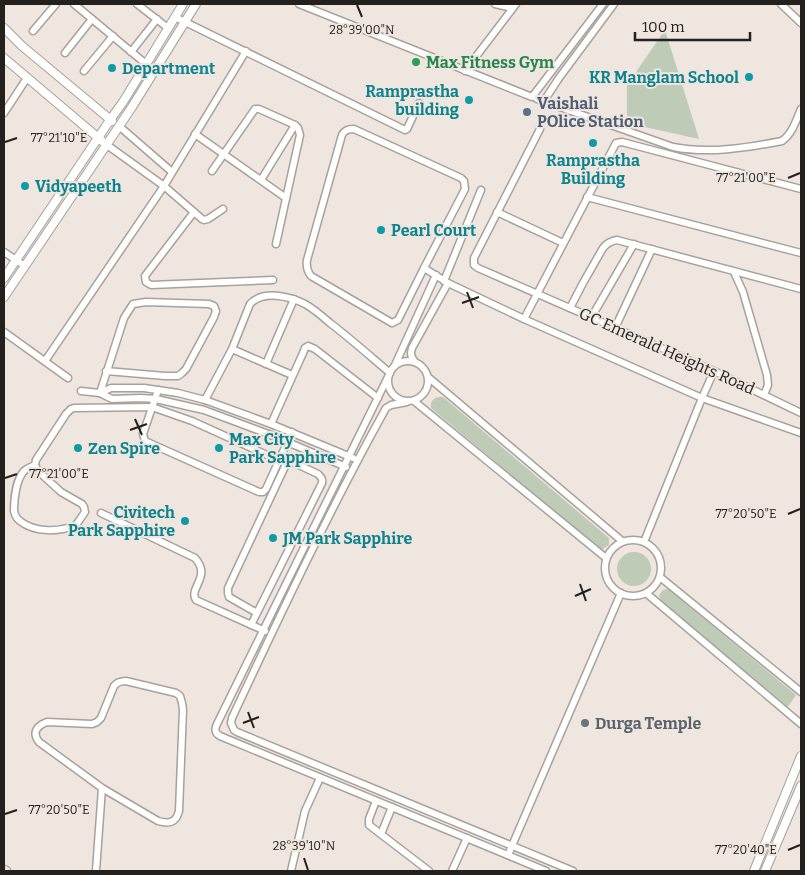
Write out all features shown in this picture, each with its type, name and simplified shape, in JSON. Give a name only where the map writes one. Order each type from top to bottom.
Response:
[{"type":"street","points":[[33,31],[56,4]]},
{"type":"street","points":[[74,4],[146,64]]},
{"type":"street","points":[[137,4],[168,28]]},
{"type":"street","points":[[4,278],[123,102],[183,4]]},
{"type":"street","points":[[4,297],[107,145],[196,4]]},
{"type":"street","points":[[298,4],[532,97],[603,4]]},
{"type":"street","points":[[495,4],[514,6]]},
{"type":"street","points":[[614,4],[559,78],[540,100],[673,147],[702,151],[782,141],[791,132],[801,110]]},
{"type":"street","points":[[781,4],[801,23]]},
{"type":"street","points":[[466,71],[514,6]]},
{"type":"street","points":[[175,16],[405,130],[420,103]]},
{"type":"street","points":[[65,53],[92,19]]},
{"type":"street","points":[[130,52],[157,19]]},
{"type":"street","points":[[4,28],[22,46],[172,172]]},
{"type":"street","points":[[84,71],[113,36]]},
{"type":"street","points":[[44,361],[164,186],[246,51]]},
{"type":"street","points":[[4,58],[98,138],[164,186],[204,220],[222,209]]},
{"type":"street","points":[[4,113],[27,78]]},
{"type":"street","points":[[212,171],[255,109],[259,109],[298,128],[300,135],[276,244]]},
{"type":"street","points":[[260,180],[295,125]]},
{"type":"street","points":[[354,129],[464,181],[464,189],[424,268],[398,320],[392,323],[311,276],[308,272],[306,268],[307,260],[342,135],[345,131],[354,129]]},
{"type":"street","name":"GC Emerald Heights Road","points":[[540,129],[474,258],[474,264],[478,268],[714,371],[764,395],[768,385],[767,375],[743,292],[734,272]]},
{"type":"street","points":[[195,134],[286,198]]},
{"type":"street","points":[[524,319],[616,143],[622,142],[801,189]]},
{"type":"street","points":[[415,362],[411,356],[412,348],[446,282],[481,190]]},
{"type":"street","points":[[587,197],[801,253]]},
{"type":"street","points":[[194,212],[145,276],[146,282],[151,285],[273,280]]},
{"type":"street","points":[[497,212],[563,243]]},
{"type":"street","points":[[570,308],[606,244],[617,240],[801,289]]},
{"type":"street","points":[[591,318],[634,244]]},
{"type":"street","points":[[615,328],[652,249]]},
{"type":"street","points":[[4,252],[25,266]]},
{"type":"street","points":[[424,268],[446,282],[524,319],[702,398],[801,433]]},
{"type":"street","points":[[436,276],[395,366],[263,630],[215,731],[220,736],[546,871]]},
{"type":"street","points":[[205,400],[232,349],[250,304],[260,297],[278,296],[305,304],[349,338],[389,375]]},
{"type":"street","points":[[266,364],[294,300]]},
{"type":"street","points":[[100,393],[106,371],[124,318],[133,304],[146,302],[208,304],[214,306],[216,311],[214,318],[186,368],[178,376],[106,371]]},
{"type":"street","points":[[4,332],[68,378]]},
{"type":"street","points":[[271,424],[305,348],[308,346],[378,398]]},
{"type":"street","points":[[232,349],[292,376]]},
{"type":"street","points":[[395,366],[400,362],[409,361],[420,365],[426,372],[429,382],[425,393],[418,399],[391,405],[386,408],[357,460],[271,634],[231,723],[236,732],[573,871]]},
{"type":"street","points":[[644,542],[714,371]]},
{"type":"street","points":[[389,375],[388,383],[390,389],[398,399],[411,401],[606,558]]},
{"type":"street","points":[[428,377],[622,542]]},
{"type":"street","points":[[100,393],[111,388],[144,388],[178,393],[205,400],[292,432],[357,460]]},
{"type":"street","points":[[158,390],[143,434],[145,441],[259,492],[263,492],[266,489],[292,432]]},
{"type":"street","points":[[81,391],[100,393],[112,399],[154,399],[204,410],[287,442],[352,470]]},
{"type":"street","points":[[764,395],[801,412]]},
{"type":"street","points":[[35,465],[24,471],[18,485],[14,511],[17,518],[26,525],[47,531],[76,526],[85,512],[82,504],[61,492],[38,471],[35,465],[36,460],[71,409],[84,407],[152,406],[267,455]]},
{"type":"street","points":[[251,625],[257,613],[322,483],[323,480],[318,474],[288,460],[228,588],[229,597],[257,613]]},
{"type":"street","points":[[101,513],[195,558],[199,562],[202,574],[194,592],[194,598],[271,634]]},
{"type":"street","points":[[635,540],[644,542],[658,554],[661,568],[660,577],[652,589],[646,593],[627,596],[611,586],[606,578],[604,565],[606,558],[615,545],[622,542],[635,540]]},
{"type":"street","points":[[660,577],[801,692]]},
{"type":"street","points":[[508,855],[621,593]]},
{"type":"street","points":[[646,593],[801,724]]},
{"type":"street","points":[[121,681],[176,693],[180,696],[183,710],[179,811],[177,817],[173,821],[165,823],[158,821],[102,788],[39,742],[35,737],[38,727],[46,722],[92,724],[97,722],[101,718],[114,686],[117,682],[121,681]]},
{"type":"street","points":[[754,871],[801,756]]},
{"type":"street","points":[[308,773],[312,763]]},
{"type":"street","points":[[291,871],[305,811],[320,778]]},
{"type":"street","points":[[765,871],[801,786]]},
{"type":"street","points":[[96,871],[102,788]]},
{"type":"street","points":[[376,801],[369,825],[429,871]]},
{"type":"street","points":[[382,834],[392,808]]},
{"type":"street","points":[[452,871],[466,838]]},
{"type":"green space","points":[[665,30],[699,139],[627,123],[627,85]]},
{"type":"green space","points":[[443,397],[609,538],[609,545],[601,550],[431,408],[432,401]]},
{"type":"green space","points":[[634,552],[641,553],[646,557],[650,562],[650,576],[646,581],[641,585],[634,586],[627,585],[622,581],[618,576],[617,569],[618,562],[622,557],[627,553]]},
{"type":"green space","points":[[668,589],[796,695],[787,708],[662,602],[659,596],[663,590]]},
{"type":"place","name":"Max Fitness Gym","points":[[416,62]]},
{"type":"place","name":"Department","points":[[112,68]]},
{"type":"place","name":"KR Manglam School","points":[[749,77]]},
{"type":"place","name":"Ramprastha building","points":[[469,100]]},
{"type":"place","name":"Vaishali POlice Station","points":[[527,112]]},
{"type":"place","name":"Ramprastha Building","points":[[593,143]]},
{"type":"place","name":"Vidyapeeth","points":[[25,186]]},
{"type":"place","name":"Pearl Court","points":[[381,230]]},
{"type":"place","name":"Zen Spire","points":[[78,448]]},
{"type":"place","name":"Max City Park Sapphire","points":[[219,448]]},
{"type":"place","name":"Civitech Park Sapphire","points":[[185,521]]},
{"type":"place","name":"JM Park Sapphire","points":[[273,538]]},
{"type":"place","name":"Durga Temple","points":[[585,723]]}]
